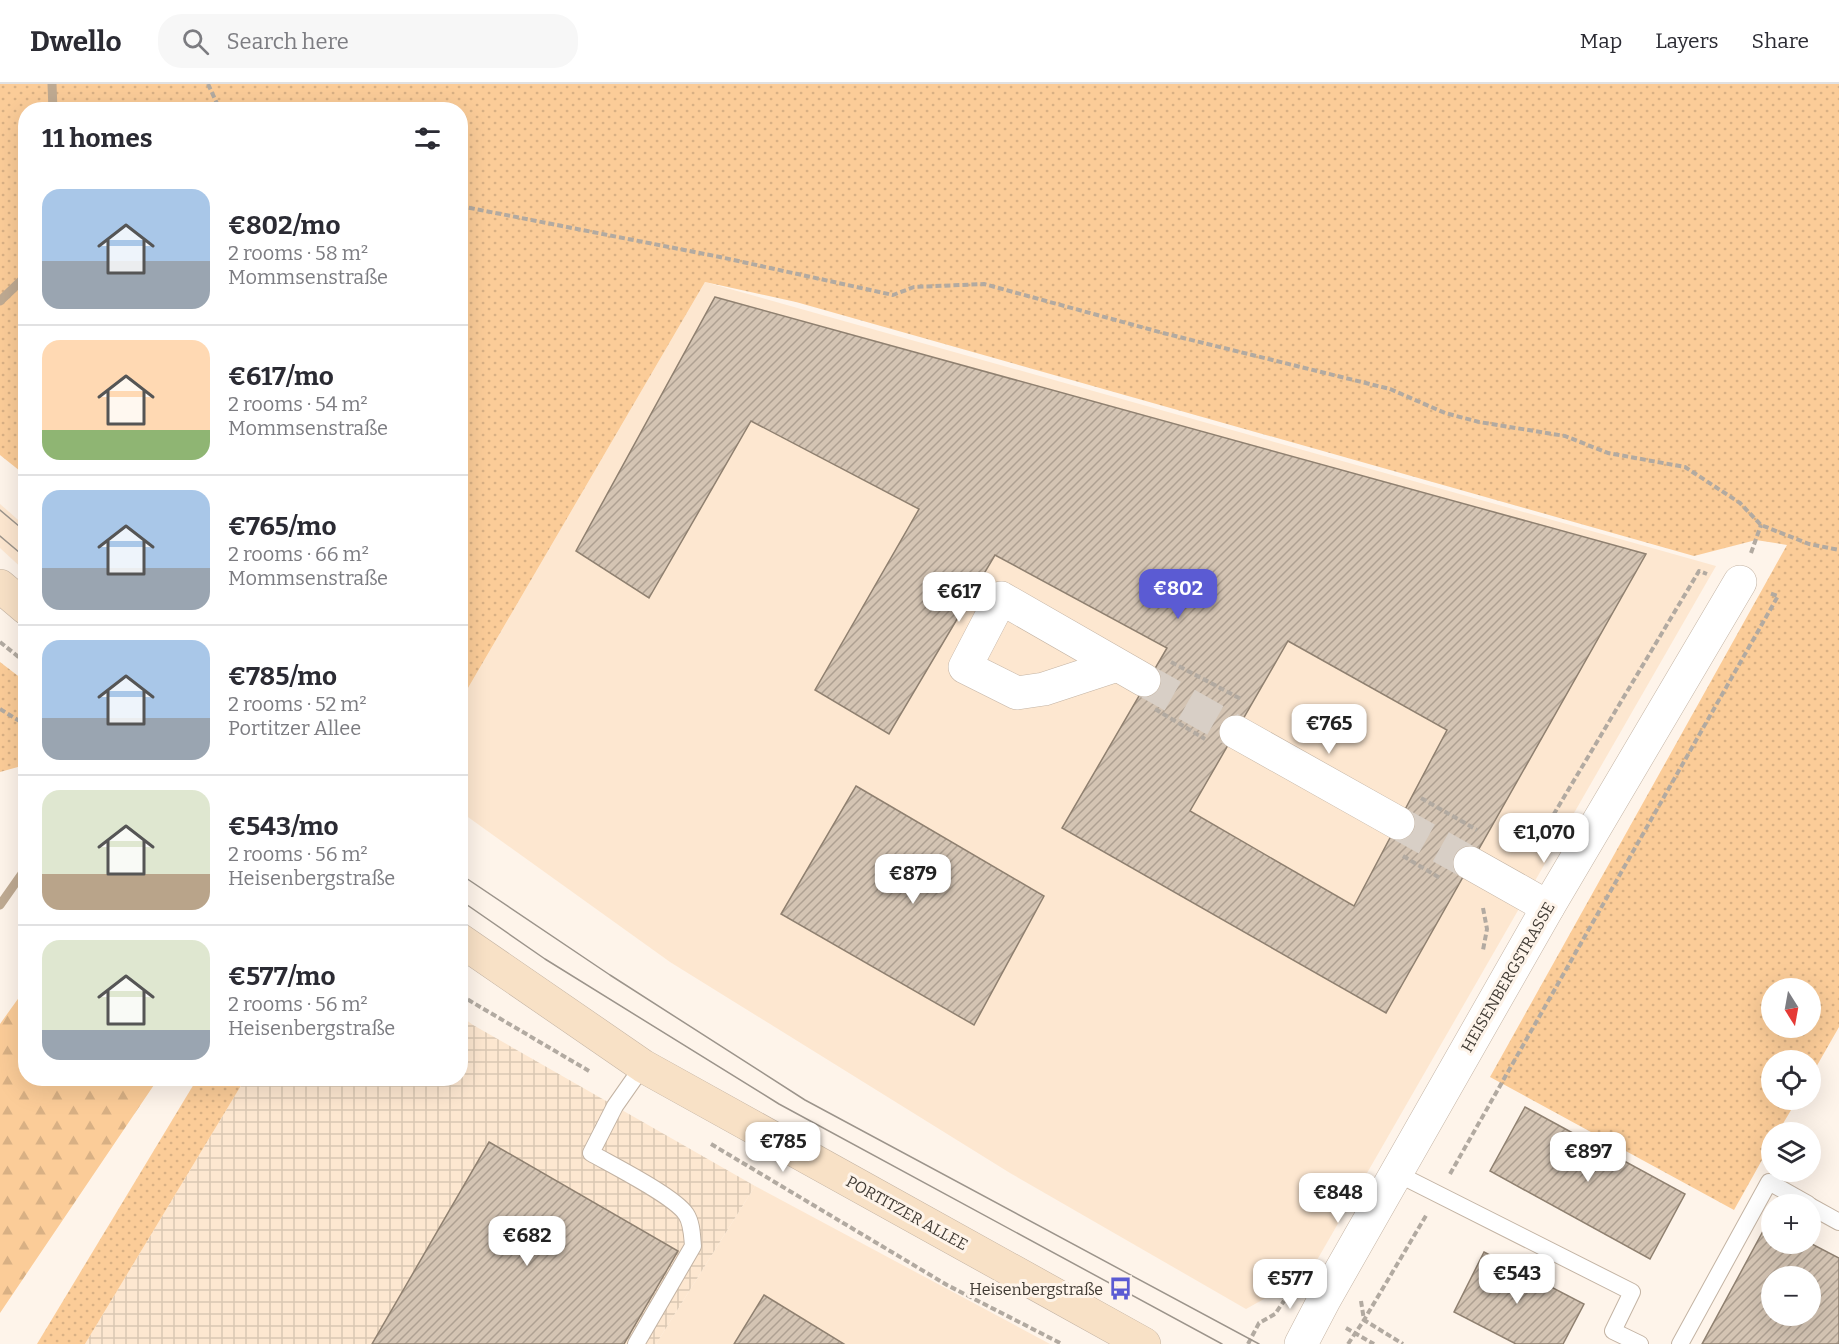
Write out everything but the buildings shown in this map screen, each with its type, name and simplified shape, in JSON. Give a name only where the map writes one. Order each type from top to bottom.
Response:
[{"type":"main road","points":[[0,586],[18,601]]},
{"type":"main road","name":"PORTITZER ALLEE","points":[[468,946],[643,1066],[1144,1344]]},
{"type":"street","name":"HEISENBERGSTRASSE","points":[[1301,1344],[1548,907],[1744,570]]},
{"type":"street","points":[[1236,732],[1398,823]]},
{"type":"street","points":[[1470,863],[1548,907]]},
{"type":"lane","points":[[636,1344],[693,1246],[692,1232],[686,1214],[670,1198],[591,1153],[624,1092],[643,1066]]},
{"type":"lane","points":[[1396,1173],[1632,1292],[1613,1331],[1640,1344]]},
{"type":"lane","points":[[1762,1194],[1769,1182],[1790,1194]]},
{"type":"lane","points":[[1680,1344],[1761,1197]]},
{"type":"lane","points":[[1821,1212],[1839,1222]]},
{"type":"path","points":[[208,84],[216,102]]},
{"type":"path","points":[[468,208],[720,257],[892,295],[914,287],[984,284],[1163,333],[1390,389],[1445,413],[1479,422],[1565,436],[1608,453],[1685,467],[1740,502],[1761,525],[1809,544],[1839,550]]},
{"type":"path","points":[[1744,570],[1761,525]]},
{"type":"path","points":[[1348,1344],[1438,1194],[1778,596],[1744,570],[1699,571],[1536,844],[1522,848],[1503,844]]},
{"type":"path","points":[[0,642],[18,657]]},
{"type":"path","points":[[0,709],[18,720]]},
{"type":"path","points":[[1479,903],[1483,908],[1487,930],[1484,948],[1479,958]]},
{"type":"path","points":[[468,1000],[624,1092]]},
{"type":"path","points":[[705,1140],[947,1285],[1062,1344]]},
{"type":"path","points":[[1248,1344],[1259,1323],[1275,1314],[1288,1295]]},
{"type":"path","points":[[1364,1320],[1403,1344]]},
{"type":"shaded area","points":[[705,282],[1716,566],[1309,1274],[1246,1309],[1010,1173],[670,962],[468,817],[468,688]]},
{"type":"shaded area","points":[[0,504],[18,520],[18,565],[0,548]]},
{"type":"shaded area","points":[[468,1021],[755,1186],[656,1344],[85,1344],[241,1086],[468,1086]]},
{"type":"shaded area","points":[[755,1186],[1050,1344],[656,1344]]},
{"type":"green space","points":[[0,84],[1839,84],[1839,1027],[1821,1058],[1821,1050],[1761,1050],[1761,1110],[1791,1110],[1784,1122],[1761,1122],[1761,1162],[1734,1210],[1490,1077],[1787,545],[1756,540],[1694,556],[796,302],[705,282],[468,688],[468,102],[18,102],[18,469],[0,455]]},
{"type":"green space","points":[[0,662],[18,676],[18,767],[0,772]]},
{"type":"green space","points":[[18,999],[18,1086],[153,1086],[0,1313],[0,1024]]},
{"type":"green space","points":[[193,1086],[241,1086],[85,1344],[37,1344]]},
{"type":"waterway","points":[[52,84],[53,102]]},
{"type":"waterway","points":[[0,301],[18,284]]},
{"type":"waterway","points":[[0,905],[18,879]]},
{"type":"tunnel","points":[[1144,680],[1236,732]]},
{"type":"tunnel","points":[[1398,823],[1470,863]]},
{"type":"tram line","points":[[0,510],[18,525]]},
{"type":"tram line","points":[[0,536],[18,551]]},
{"type":"tram line","points":[[468,879],[610,975],[805,1100],[1259,1344]]},
{"type":"tram line","points":[[468,906],[545,959],[779,1104],[1222,1344]]},
{"type":"place","name":"Heisenbergstraße","points":[[1121,1289]]}]
